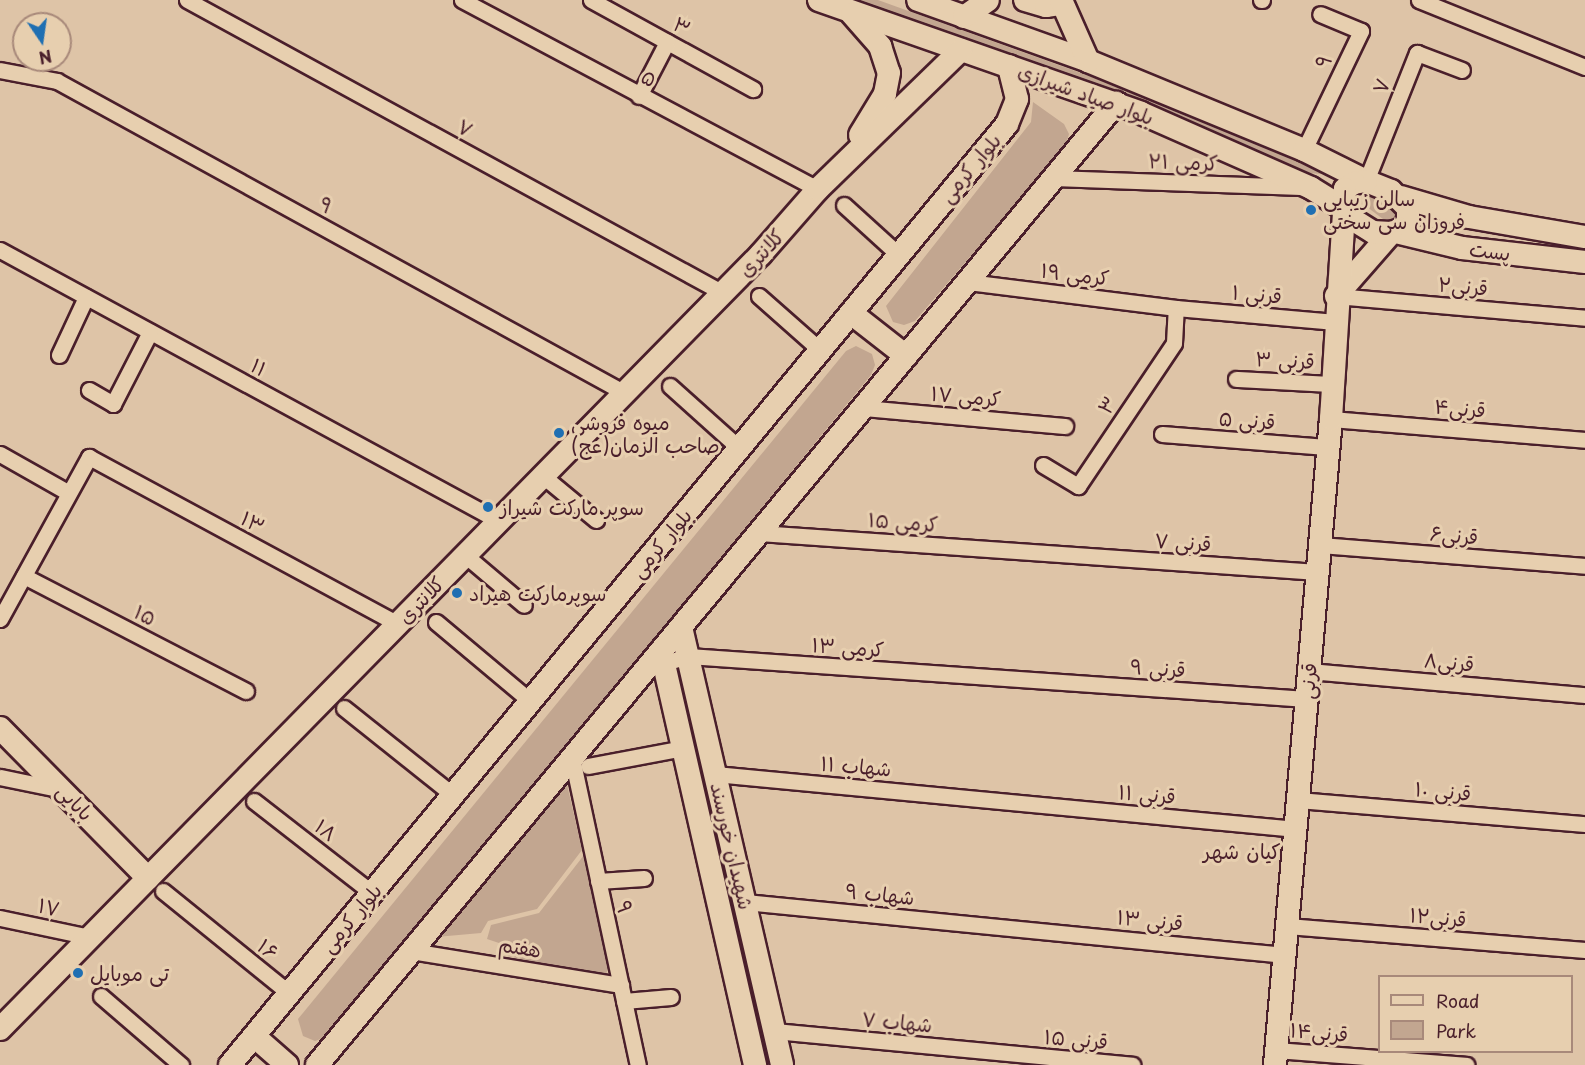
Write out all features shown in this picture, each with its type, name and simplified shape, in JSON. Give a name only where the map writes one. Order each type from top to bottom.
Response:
[{"type":"street","name":"۷","points":[[187,0],[723,293]]},
{"type":"street","name":"۵","points":[[462,0],[818,189]]},
{"type":"street","name":"۳","points":[[591,0],[753,89]]},
{"type":"street","name":"بلوار صیاد شیرازی","points":[[819,0],[1116,103],[1311,188],[1344,210]]},
{"type":"street","name":"بلوار صیاد شیرازی","points":[[918,0],[1088,61],[1304,150],[1366,181]]},
{"type":"street","points":[[964,17],[988,0]]},
{"type":"street","points":[[1025,0],[1046,6],[1061,2],[1088,61]]},
{"type":"street","points":[[1419,0],[1585,67]]},
{"type":"street","name":"کلانتری","points":[[839,168],[885,94],[889,73],[880,46],[851,12]]},
{"type":"street","name":"۹","points":[[1304,150],[1360,30],[1320,14]]},
{"type":"street","points":[[639,96],[667,42]]},
{"type":"street","name":"کلانتری","points":[[0,1029],[90,937],[155,885],[398,624],[723,293],[818,189],[961,50]]},
{"type":"street","name":"۷","points":[[1366,181],[1417,53],[1462,70]]},
{"type":"street","name":"بلوار کرمی","points":[[230,1065],[1007,124],[1017,99],[1009,66]]},
{"type":"street","name":"۹","points":[[0,70],[57,81],[625,393]]},
{"type":"street","points":[[316,1065],[411,951],[580,762],[662,657],[681,627],[1116,103]]},
{"type":"street","points":[[1311,188],[1327,177],[1324,160]]},
{"type":"street","name":"کرمی ۲۱","points":[[1054,178],[1311,188]]},
{"type":"street","points":[[1336,296],[1393,232],[1408,220],[1408,208],[1401,197],[1366,181],[1354,183],[1345,189],[1344,210],[1373,232],[1393,232]]},
{"type":"street","name":"پست","points":[[1401,197],[1469,217],[1585,237]]},
{"type":"street","points":[[844,205],[898,255]]},
{"type":"street","name":"قرنی","points":[[1276,1057],[1329,447],[1336,296],[1344,210]]},
{"type":"street","points":[[1462,248],[1448,233],[1448,224],[1455,218],[1469,217]]},
{"type":"street","name":"پست","points":[[1393,232],[1462,248],[1585,262]]},
{"type":"street","name":"۱۱","points":[[0,250],[499,521]]},
{"type":"street","name":"کرمی ۱۹","points":[[968,282],[1176,308]]},
{"type":"street","points":[[759,296],[820,350]]},
{"type":"street","name":"قرنی۲","points":[[1336,296],[1585,318]]},
{"type":"street","points":[[59,354],[86,297]]},
{"type":"street","name":"۳","points":[[1042,465],[1078,486],[1174,343],[1176,308]]},
{"type":"street","name":"قرنی ۱","points":[[1176,308],[1335,322]]},
{"type":"street","points":[[851,313],[906,356]]},
{"type":"street","points":[[89,390],[113,404],[150,332]]},
{"type":"street","name":"قرنی ۳","points":[[1236,379],[1332,384]]},
{"type":"street","points":[[670,386],[689,406],[739,448]]},
{"type":"street","name":"کرمی ۱۷","points":[[862,408],[1065,426]]},
{"type":"street","name":"قرنی۴","points":[[1331,419],[1585,440]]},
{"type":"street","name":"قرنی ۵","points":[[1162,434],[1329,447]]},
{"type":"street","points":[[0,454],[69,493],[0,619]]},
{"type":"street","name":"۱۳","points":[[69,493],[89,457],[398,624]]},
{"type":"street","points":[[543,476],[596,520]]},
{"type":"street","name":"کرمی ۱۵","points":[[759,533],[1045,553]]},
{"type":"street","name":"قرنی۶","points":[[1320,545],[1585,566]]},
{"type":"street","name":"قرنی ۷","points":[[1045,553],[1318,572]]},
{"type":"street","points":[[465,555],[524,605]]},
{"type":"street","name":"۱۵","points":[[24,576],[246,691]]},
{"type":"street","points":[[436,622],[530,701]]},
{"type":"street","name":"شهیدان خورسند","points":[[681,627],[782,1065]]},
{"type":"street","points":[[662,657],[688,656]]},
{"type":"street","name":"کرمی ۱۳","points":[[688,656],[1005,679]]},
{"type":"street","name":"شهیدان خورسند","points":[[662,657],[755,1065]]},
{"type":"street","name":"قرنی۸","points":[[1309,671],[1585,695]]},
{"type":"street","name":"قرنی ۹","points":[[1005,679],[1307,699]]},
{"type":"street","points":[[344,708],[453,795]]},
{"type":"street","name":"بابایی","points":[[0,728],[64,790],[155,885]]},
{"type":"street","points":[[580,762],[683,748]]},
{"type":"street","name":"۹","points":[[580,762],[598,881],[638,1065]]},
{"type":"street","name":"شهاب ۱۱","points":[[715,774],[994,800]]},
{"type":"street","points":[[0,777],[64,790]]},
{"type":"street","name":"قرنی ۱۱","points":[[994,800],[1296,829]]},
{"type":"street","name":"۱۰ قرنی","points":[[1298,800],[1585,824]]},
{"type":"street","name":"۱۸","points":[[254,801],[372,893]]},
{"type":"street","points":[[598,881],[644,878]]},
{"type":"street","name":"۱۶","points":[[155,885],[289,993]]},
{"type":"street","name":"شهاب ۹","points":[[745,902],[1011,928]]},
{"type":"street","name":"۱۷","points":[[0,918],[90,937]]},
{"type":"street","name":"قرنی۱۲","points":[[1287,926],[1585,950]]},
{"type":"street","name":"قرنی ۱۳","points":[[1011,928],[1285,955]]},
{"type":"street","name":"هفتم","points":[[411,951],[621,985]]},
{"type":"street","points":[[100,996],[182,1065]]},
{"type":"street","points":[[624,1001],[671,997]]},
{"type":"street","name":"شهاب ۷","points":[[774,1031],[1016,1054]]},
{"type":"street","points":[[254,1036],[287,1065]]},
{"type":"street","name":"قرنی ۱۵","points":[[1016,1054],[1132,1065]]},
{"type":"street","name":"قرنی۱۴","points":[[1276,1057],[1466,1065]]},
{"type":"green space","points":[[852,0],[878,0],[1228,126],[1324,167],[1322,174],[1308,173],[1150,108]]},
{"type":"green space","points":[[1033,102],[1064,124],[1069,134],[1066,145],[915,321],[904,325],[893,322],[886,306],[1031,122]]},
{"type":"green space","points":[[1373,193],[1404,206],[1395,223],[1387,222],[1363,204]]},
{"type":"green space","points":[[856,346],[872,354],[875,365],[871,375],[326,1037],[315,1041],[303,1036],[298,1019],[846,351]]},
{"type":"green space","points":[[566,780],[582,850],[537,909],[488,921],[481,933],[436,937]]},
{"type":"green space","points":[[584,855],[609,968],[604,977],[503,955],[502,944],[487,939],[491,925],[539,913]]},
{"type":"place","name":"سالن زیبایی فروزان سی سختی","points":[[1311,210]]},
{"type":"place","name":"میوه فروشی صاحب الزمان(عج)","points":[[559,433]]},
{"type":"place","name":"سوپر مارکت شیراز","points":[[488,507]]},
{"type":"place","name":"سوپرمارکت هیراد","points":[[457,593]]},
{"type":"place","name":"تی موبایل","points":[[78,973]]},
{"type":"district","name":"کیان شهر","points":[[1242,850]]}]
